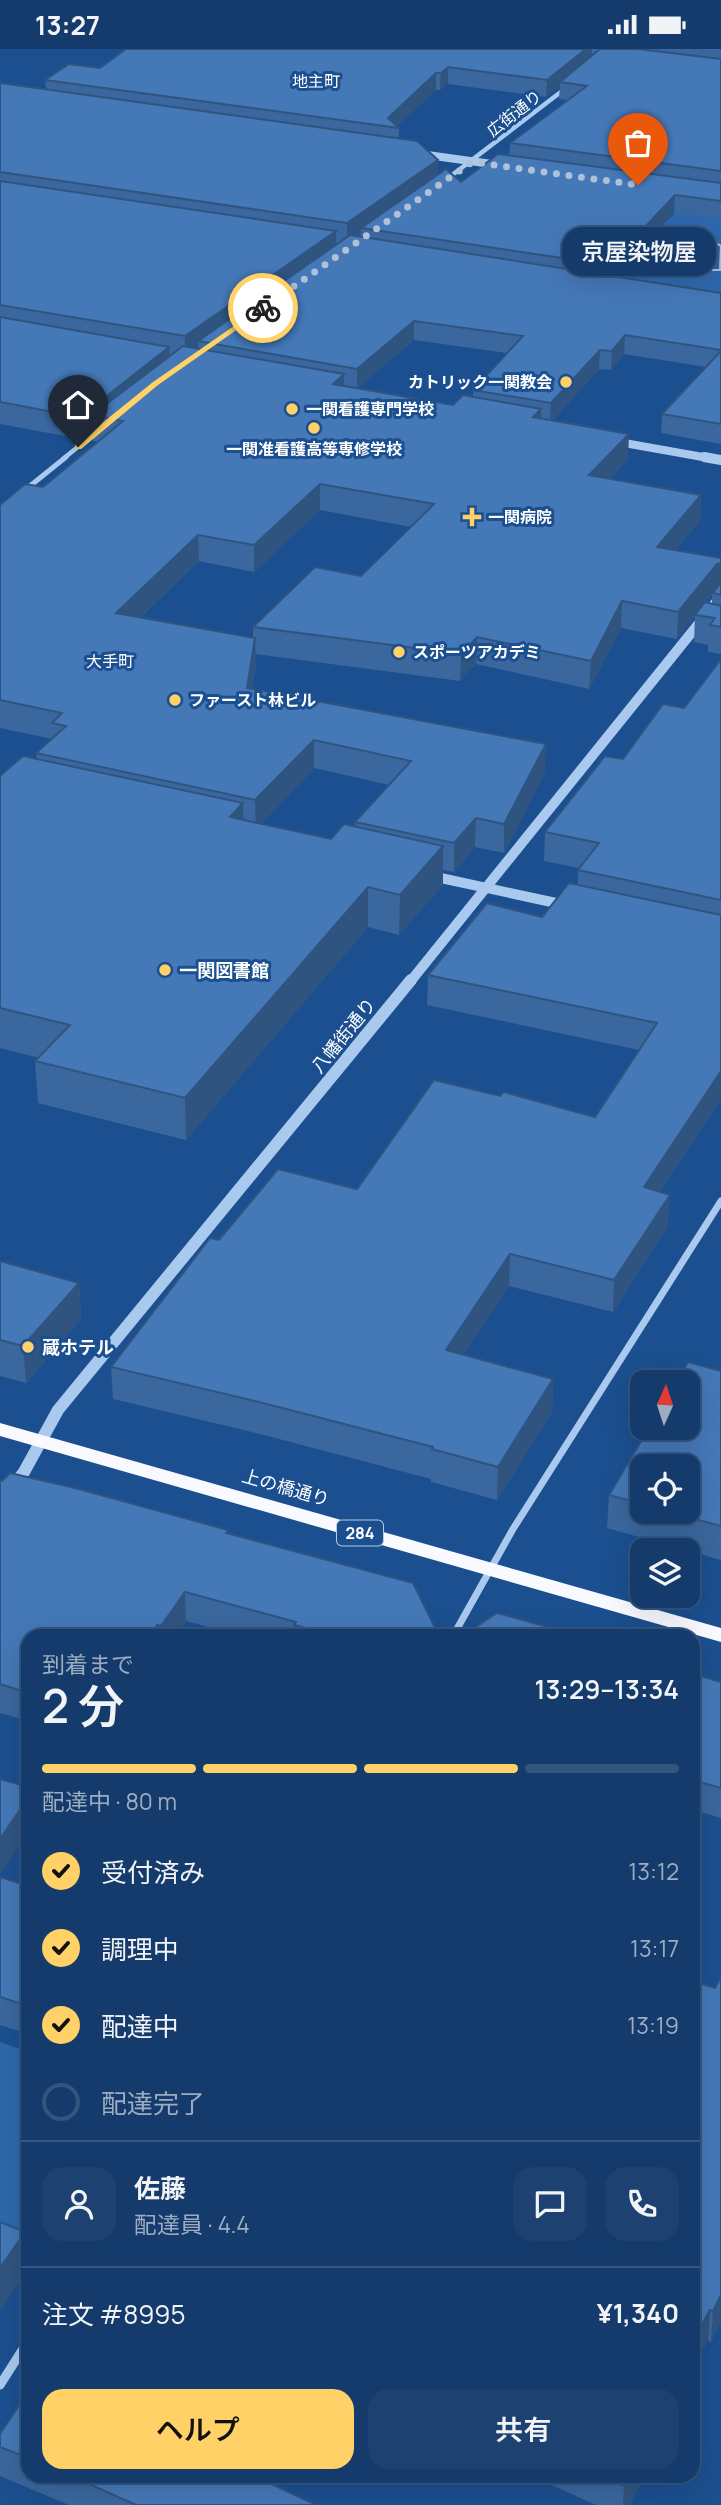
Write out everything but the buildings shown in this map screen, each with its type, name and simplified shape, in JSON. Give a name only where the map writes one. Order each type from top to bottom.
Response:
[{"type":"highway","name":"上の橋通り","points":[[0,1429],[700,1629]]},
{"type":"highway","name":"上の橋通り","points":[[700,1629],[721,1635]]},
{"type":"street","name":"広街通り","points":[[438,185],[472,162],[570,85]]},
{"type":"street","points":[[404,152],[513,167]]},
{"type":"street","points":[[21,493],[104,426]]},
{"type":"street","points":[[600,439],[721,460]]},
{"type":"street","name":"八幡街通り","points":[[0,1502],[24,1472],[58,1410],[704,624],[721,596]]},
{"type":"street","points":[[420,873],[578,907]]},
{"type":"street","points":[[457,1629],[513,1528],[721,1201]]},
{"type":"street","points":[[0,2385],[21,2352]]},
{"type":"shaded area","points":[[688,201],[721,206],[721,299],[604,280]]},
{"type":"shaded area","points":[[691,238],[721,246],[720,270],[691,270],[684,265],[681,258],[685,255],[678,243]]},
{"type":"shaded area","points":[[0,2042],[21,2050],[21,2240],[0,2232]]},
{"type":"way so far","points":[[263,308],[472,162],[638,185]]},
{"type":"place","name":"京屋染物屋","points":[[638,185]]},
{"type":"place","name":"カトリック一関教会","points":[[566,382]]},
{"type":"place","name":"一関看護専門学校","points":[[292,409]]},
{"type":"place","name":"一関准看護高等専修学校","points":[[314,428]]},
{"type":"place","name":"一関病院","points":[[472,517]]},
{"type":"place","name":"スポーツアカデミ","points":[[399,652]]},
{"type":"place","name":"ファースト林ビル","points":[[175,700]]},
{"type":"place","name":"一関図書館","points":[[165,970]]},
{"type":"place","name":"蔵ホテル","points":[[28,1347]]},
{"type":"district","name":"地主町","points":[[316,81]]},
{"type":"district","name":"大手町","points":[[110,661]]},
{"type":"route","points":[[78,447],[156,384],[263,308]]}]
